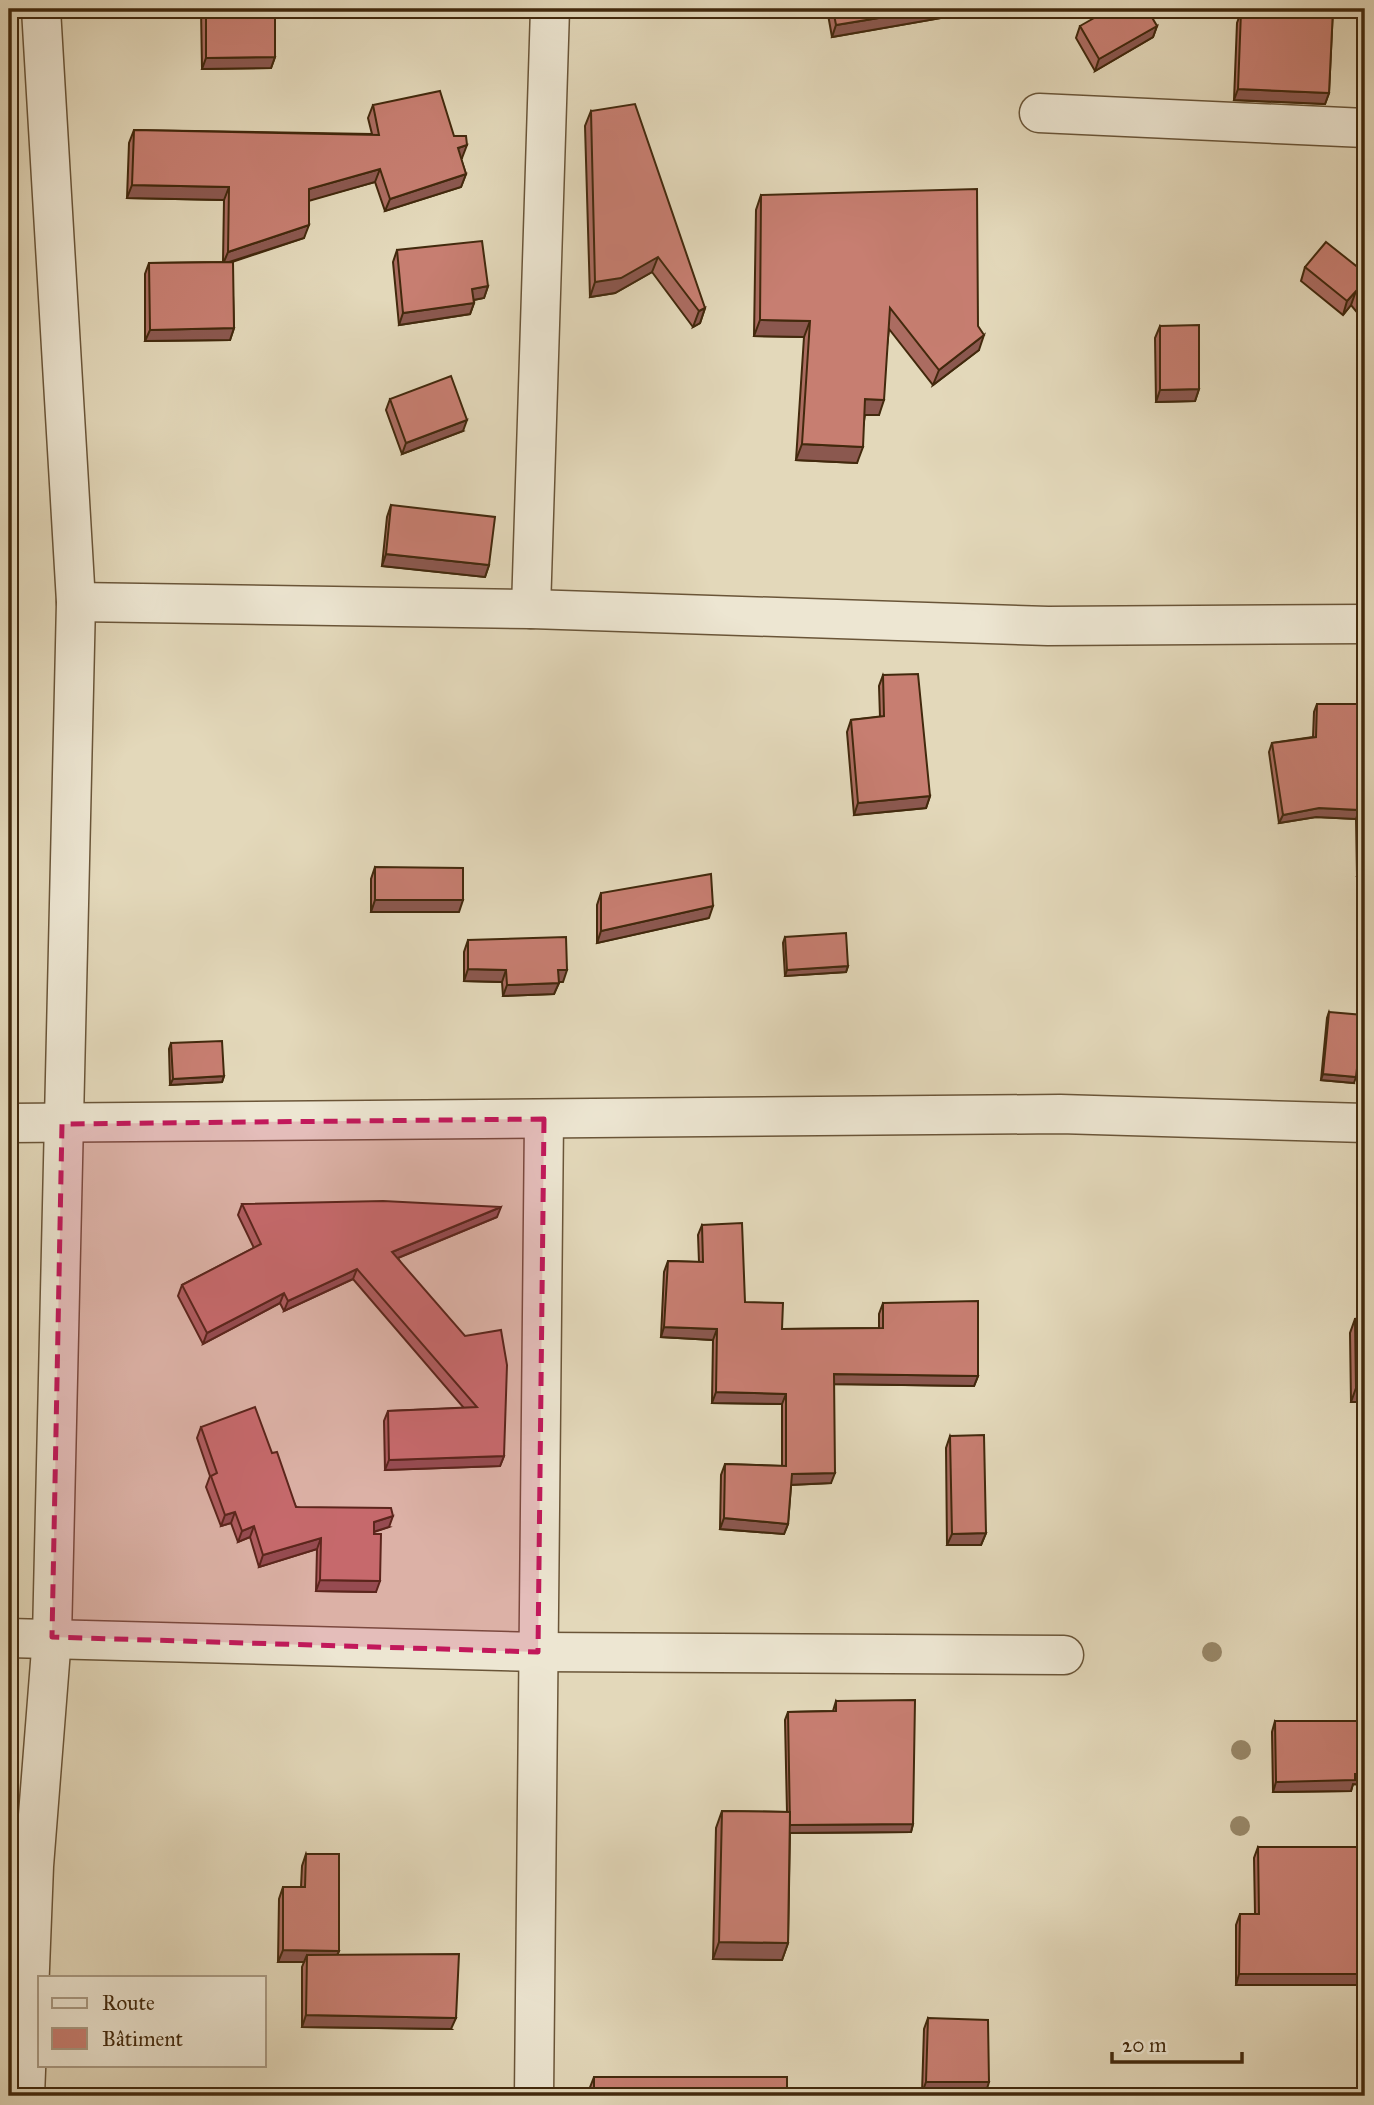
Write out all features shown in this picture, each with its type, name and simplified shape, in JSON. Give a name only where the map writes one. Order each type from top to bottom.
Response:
[{"type":"street","points":[[25,2096],[34,1866],[52,1637],[75,602],[41,9]]},
{"type":"street","points":[[531,609],[550,9]]},
{"type":"street","points":[[1040,113],[1365,128]]},
{"type":"street","points":[[75,602],[531,609],[1048,626],[1365,624]]},
{"type":"street","points":[[9,1123],[1060,1114],[1365,1123]]},
{"type":"street","points":[[534,2096],[544,1119]]},
{"type":"street","points":[[9,1638],[52,1637],[538,1652],[1065,1655]]},
{"type":"highlighted area","points":[[544,1119],[538,1652],[52,1637],[62,1124]]},
{"type":"building","points":[[206,9],[275,9],[275,57],[206,58]]},
{"type":"building","points":[[833,9],[933,9],[836,25]]},
{"type":"building","points":[[1110,9],[1147,9],[1157,26],[1099,59],[1080,26]]},
{"type":"building","points":[[1267,9],[1333,9],[1329,93],[1238,89],[1241,12],[1267,13]]},
{"type":"building","points":[[440,91],[454,136],[466,136],[467,145],[458,148],[466,174],[390,199],[380,169],[309,189],[309,225],[228,252],[229,187],[132,185],[134,130],[379,135],[373,105]]},
{"type":"building","points":[[635,104],[705,308],[699,311],[658,257],[621,278],[595,282],[591,111]]},
{"type":"building","points":[[977,189],[978,326],[984,335],[939,370],[890,308],[884,400],[865,399],[863,447],[802,444],[810,321],[760,320],[761,195]]},
{"type":"building","points":[[482,241],[488,286],[472,289],[474,303],[403,313],[397,250]]},
{"type":"building","points":[[1326,242],[1365,273],[1365,303],[1356,291],[1347,301],[1305,267]]},
{"type":"building","points":[[233,262],[234,328],[150,330],[149,263]]},
{"type":"building","points":[[1199,325],[1199,389],[1160,390],[1160,326]]},
{"type":"building","points":[[451,376],[467,420],[406,443],[390,399]]},
{"type":"building","points":[[391,505],[495,517],[489,565],[386,554]]},
{"type":"building","points":[[918,674],[930,796],[858,803],[851,720],[884,716],[883,675]]},
{"type":"building","points":[[1317,704],[1365,704],[1365,867],[1361,867],[1359,810],[1319,808],[1283,815],[1272,743],[1316,737]]},
{"type":"building","points":[[375,867],[463,868],[463,900],[375,900]]},
{"type":"building","points":[[711,874],[713,906],[601,931],[601,893]]},
{"type":"building","points":[[846,933],[848,966],[787,970],[785,937]]},
{"type":"building","points":[[566,937],[567,970],[558,970],[559,983],[507,985],[506,970],[468,969],[468,940]]},
{"type":"building","points":[[1329,1012],[1363,1015],[1356,1077],[1323,1074]]},
{"type":"building","points":[[222,1041],[224,1076],[173,1079],[171,1043]]},
{"type":"building","points":[[383,1201],[501,1207],[392,1252],[465,1336],[501,1330],[507,1365],[504,1456],[389,1460],[388,1411],[477,1407],[357,1269],[288,1301],[284,1293],[207,1333],[182,1285],[261,1244],[242,1204]]},
{"type":"building","points":[[742,1223],[745,1302],[783,1303],[782,1329],[883,1328],[883,1303],[978,1301],[978,1376],[834,1374],[835,1473],[792,1474],[788,1524],[724,1518],[725,1464],[786,1466],[786,1394],[716,1392],[717,1329],[664,1327],[668,1261],[703,1262],[702,1225]]},
{"type":"building","points":[[1365,1318],[1363,1518],[1363,1388],[1356,1388],[1355,1319]]},
{"type":"building","points":[[255,1407],[272,1453],[277,1452],[296,1507],[391,1508],[393,1516],[374,1522],[374,1534],[381,1534],[380,1581],[320,1580],[321,1538],[263,1555],[254,1526],[242,1531],[235,1512],[225,1515],[211,1476],[217,1473],[201,1427]]},
{"type":"building","points":[[984,1435],[986,1533],[952,1534],[950,1436]]},
{"type":"building","points":[[915,1700],[913,1824],[790,1825],[788,1712],[836,1711],[836,1701]]},
{"type":"building","points":[[1275,1721],[1365,1721],[1365,1774],[1355,1774],[1355,1780],[1276,1782]]},
{"type":"building","points":[[722,1811],[790,1812],[788,1943],[719,1942]]},
{"type":"building","points":[[1258,1847],[1365,1847],[1363,1974],[1239,1974],[1240,1914],[1259,1914]]},
{"type":"building","points":[[306,1854],[339,1854],[339,1951],[283,1950],[283,1887],[305,1887]]},
{"type":"building","points":[[459,1954],[456,2018],[306,2015],[307,1955]]},
{"type":"building","points":[[928,2018],[988,2020],[989,2082],[926,2082]]},
{"type":"building","points":[[594,2077],[787,2077],[787,2096],[594,2096]]}]
